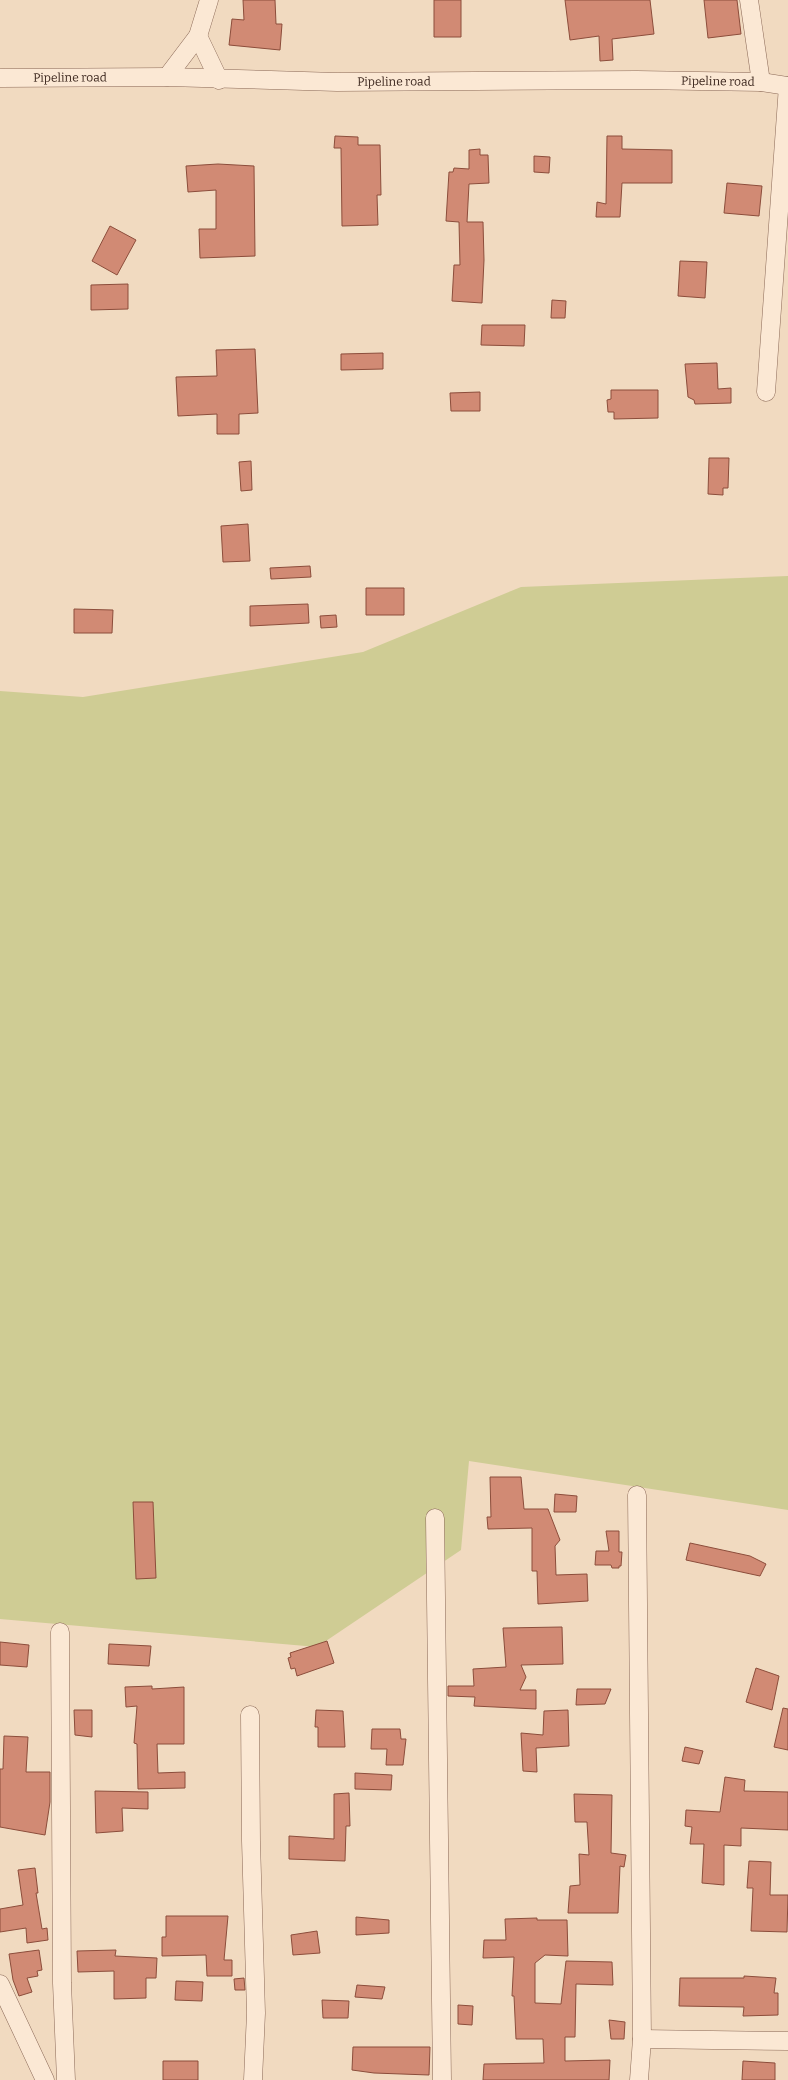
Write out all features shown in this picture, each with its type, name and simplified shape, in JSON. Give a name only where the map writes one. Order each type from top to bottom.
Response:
[{"type":"street","points":[[167,77],[198,36],[209,0]]},
{"type":"street","points":[[748,0],[761,82]]},
{"type":"street","points":[[198,36],[219,80]]},
{"type":"street","name":"Pipeline road","points":[[0,78],[167,77],[219,80],[337,82],[601,80],[761,82],[788,86]]},
{"type":"street","points":[[766,392],[788,86]]},
{"type":"street","points":[[637,1495],[642,2039],[639,2080]]},
{"type":"street","points":[[435,1518],[442,2080]]},
{"type":"street","points":[[60,1632],[62,1983],[66,2080]]},
{"type":"street","points":[[250,1715],[251,1841],[256,2013],[253,2080]]},
{"type":"street","points":[[0,1984],[46,2080]]},
{"type":"street","points":[[642,2039],[788,2041]]},
{"type":"shaded area","points":[[788,576],[788,1510],[469,1461],[461,1550],[317,1647],[0,1619],[0,691],[83,697],[363,652],[521,587]]},
{"type":"building","points":[[243,0],[275,0],[276,24],[282,24],[280,50],[229,45],[232,19],[244,20]]},
{"type":"building","points":[[434,0],[461,0],[461,37],[434,37]]},
{"type":"building","points":[[565,0],[650,0],[654,34],[612,39],[613,60],[600,61],[599,36],[570,40]]},
{"type":"building","points":[[704,0],[737,0],[741,34],[708,38]]},
{"type":"building","points":[[335,136],[358,137],[358,145],[380,145],[381,195],[377,195],[378,225],[342,226],[341,148],[334,148]]},
{"type":"building","points":[[607,136],[622,136],[622,149],[672,150],[672,183],[622,183],[620,217],[596,217],[597,202],[606,204]]},
{"type":"building","points":[[480,149],[480,155],[488,155],[489,183],[469,184],[467,222],[483,222],[484,260],[482,303],[452,301],[454,265],[460,265],[459,222],[446,221],[449,172],[453,172],[454,168],[469,169],[469,150]]},
{"type":"building","points":[[534,156],[550,157],[549,173],[534,172]]},
{"type":"building","points":[[218,164],[254,166],[255,256],[200,258],[199,229],[216,229],[216,190],[188,192],[186,166]]},
{"type":"building","points":[[727,183],[762,186],[759,216],[724,213]]},
{"type":"building","points":[[110,226],[136,240],[117,275],[92,261]]},
{"type":"building","points":[[680,261],[707,262],[705,298],[678,296]]},
{"type":"building","points":[[128,284],[128,309],[91,310],[91,285]]},
{"type":"building","points":[[552,300],[566,301],[565,318],[551,318]]},
{"type":"building","points":[[482,325],[525,325],[524,346],[481,345]]},
{"type":"building","points":[[255,349],[258,413],[239,414],[239,434],[217,434],[217,414],[178,416],[176,377],[217,376],[216,350]]},
{"type":"building","points":[[383,353],[383,369],[341,370],[341,354]]},
{"type":"building","points":[[717,363],[718,389],[731,388],[731,403],[695,404],[694,400],[688,397],[685,364]]},
{"type":"building","points":[[611,390],[658,390],[658,418],[614,419],[614,412],[608,412],[607,400],[611,399]]},
{"type":"building","points":[[480,392],[480,411],[451,411],[450,393]]},
{"type":"building","points":[[709,458],[729,458],[728,488],[723,488],[723,495],[708,494]]},
{"type":"building","points":[[251,461],[252,490],[241,491],[239,462]]},
{"type":"building","points":[[248,524],[250,561],[223,562],[221,526]]},
{"type":"building","points":[[310,566],[311,577],[271,579],[270,568]]},
{"type":"building","points":[[366,588],[404,588],[404,615],[366,615]]},
{"type":"building","points":[[308,604],[309,623],[250,626],[250,606]]},
{"type":"building","points":[[74,609],[113,610],[112,633],[74,633]]},
{"type":"building","points":[[336,615],[337,627],[321,628],[320,616]]},
{"type":"building","points":[[490,1477],[521,1477],[524,1509],[548,1509],[560,1540],[555,1546],[556,1575],[587,1574],[588,1601],[538,1604],[537,1571],[532,1571],[532,1528],[488,1529],[487,1517],[491,1517]]},
{"type":"building","points":[[555,1494],[577,1496],[576,1512],[554,1512]]},
{"type":"building","points":[[133,1502],[153,1502],[156,1578],[136,1579]]},
{"type":"building","points":[[606,1531],[619,1531],[619,1552],[622,1552],[621,1566],[619,1566],[619,1568],[612,1568],[611,1565],[595,1565],[596,1551],[609,1551]]},
{"type":"building","points":[[690,1543],[750,1556],[766,1564],[760,1576],[686,1560]]},
{"type":"building","points":[[562,1627],[563,1664],[521,1665],[526,1677],[520,1690],[536,1690],[536,1709],[474,1706],[475,1697],[448,1696],[448,1686],[474,1686],[473,1669],[506,1667],[503,1628]]},
{"type":"building","points":[[327,1641],[334,1663],[297,1676],[295,1668],[291,1669],[288,1658],[291,1657],[290,1653]]},
{"type":"building","points":[[0,1642],[29,1645],[27,1667],[0,1665]]},
{"type":"building","points":[[109,1644],[151,1646],[149,1666],[108,1664]]},
{"type":"building","points":[[756,1668],[779,1676],[772,1710],[746,1702]]},
{"type":"building","points":[[152,1686],[152,1689],[184,1687],[184,1744],[157,1744],[158,1773],[185,1772],[185,1788],[138,1789],[137,1744],[134,1743],[137,1706],[126,1707],[125,1687]]},
{"type":"building","points":[[577,1689],[611,1689],[605,1704],[576,1705]]},
{"type":"building","points":[[783,1708],[788,1709],[788,1750],[774,1747]]},
{"type":"building","points":[[74,1710],[92,1710],[92,1737],[75,1735]]},
{"type":"building","points":[[316,1710],[343,1711],[345,1747],[318,1747],[318,1727],[315,1727]]},
{"type":"building","points":[[568,1710],[569,1746],[536,1748],[537,1772],[523,1771],[521,1733],[543,1735],[544,1711]]},
{"type":"building","points":[[372,1729],[400,1729],[401,1739],[406,1739],[403,1765],[386,1765],[387,1749],[371,1749]]},
{"type":"building","points":[[4,1736],[28,1737],[26,1772],[50,1772],[50,1802],[45,1835],[0,1827],[0,1769],[3,1769]]},
{"type":"building","points":[[685,1747],[703,1751],[699,1764],[682,1761]]},
{"type":"building","points":[[355,1773],[392,1775],[391,1790],[355,1789]]},
{"type":"building","points":[[725,1777],[745,1780],[744,1791],[788,1792],[788,1830],[741,1828],[741,1846],[724,1845],[724,1885],[702,1883],[704,1844],[690,1844],[692,1827],[685,1826],[686,1810],[720,1812]]},
{"type":"building","points":[[95,1791],[148,1792],[148,1809],[122,1808],[123,1831],[96,1833]]},
{"type":"building","points":[[349,1793],[350,1826],[346,1826],[345,1861],[289,1859],[289,1836],[334,1839],[334,1794]]},
{"type":"building","points":[[574,1794],[612,1795],[611,1853],[626,1855],[624,1867],[620,1866],[618,1913],[568,1913],[570,1886],[580,1885],[579,1854],[589,1855],[587,1822],[575,1822]]},
{"type":"building","points":[[749,1861],[771,1862],[770,1895],[788,1895],[787,1932],[751,1931],[753,1888],[747,1888]]},
{"type":"building","points":[[35,1868],[38,1893],[36,1893],[42,1929],[47,1928],[48,1940],[27,1943],[26,1928],[0,1932],[0,1909],[23,1905],[18,1870]]},
{"type":"building","points":[[166,1916],[228,1916],[224,1960],[232,1960],[232,1976],[207,1976],[206,1955],[162,1956],[162,1937],[166,1937]]},
{"type":"building","points":[[356,1917],[389,1920],[389,1933],[356,1935]]},
{"type":"building","points":[[537,1918],[537,1920],[567,1920],[568,1956],[545,1955],[535,1963],[535,2003],[561,2004],[566,1961],[612,1962],[613,1985],[576,1984],[575,2037],[565,2037],[565,2061],[610,2060],[609,2080],[483,2080],[484,2064],[544,2063],[543,2039],[516,2039],[514,1996],[512,1996],[514,1957],[483,1958],[484,1940],[506,1940],[505,1919]]},
{"type":"building","points":[[317,1931],[320,1953],[293,1955],[291,1935]]},
{"type":"building","points":[[39,1950],[42,1970],[37,1971],[38,1976],[27,1978],[32,1992],[19,1996],[13,1980],[9,1954]]},
{"type":"building","points":[[116,1950],[115,1956],[157,1958],[156,1978],[146,1978],[146,1998],[114,1999],[114,1971],[78,1972],[77,1951]]},
{"type":"building","points":[[744,1976],[776,1978],[774,1993],[778,1993],[778,2015],[743,2016],[744,2007],[679,2006],[680,1978],[744,1978]]},
{"type":"building","points":[[244,1978],[245,1990],[235,1990],[234,1979]]},
{"type":"building","points":[[176,1981],[203,1982],[202,2001],[175,2000]]},
{"type":"building","points":[[357,1985],[385,1987],[382,1999],[355,1997]]},
{"type":"building","points":[[322,2000],[349,2001],[348,2018],[323,2018]]},
{"type":"building","points":[[458,2005],[473,2006],[472,2025],[458,2024]]},
{"type":"building","points":[[609,2020],[625,2022],[624,2039],[611,2039]]},
{"type":"building","points":[[353,2047],[430,2047],[429,2075],[374,2073],[352,2070]]},
{"type":"building","points":[[163,2061],[198,2061],[198,2080],[163,2080]]},
{"type":"building","points":[[743,2061],[775,2063],[775,2080],[742,2080]]}]
